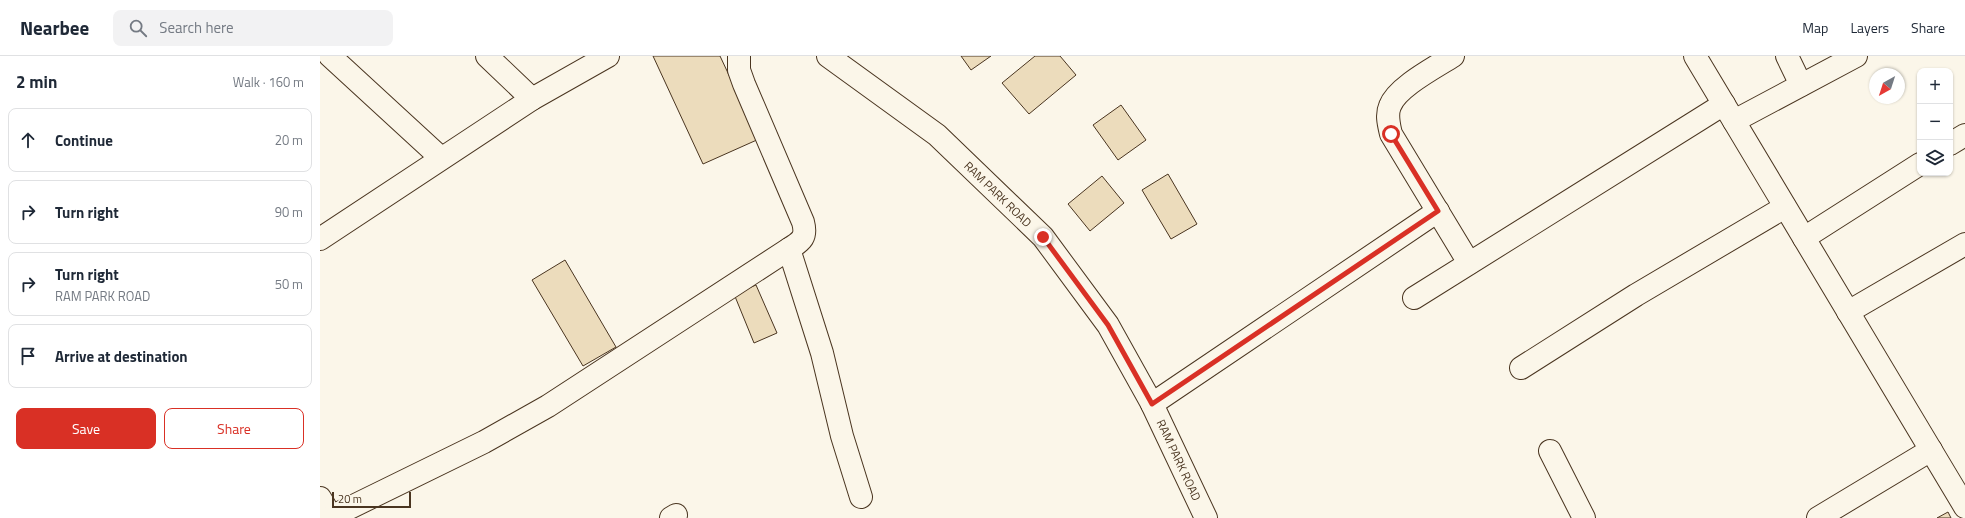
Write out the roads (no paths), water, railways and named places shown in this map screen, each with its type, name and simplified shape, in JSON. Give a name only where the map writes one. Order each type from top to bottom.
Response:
[{"type":"street","points":[[330,56],[440,158]]},
{"type":"street","points":[[487,56],[532,99]]},
{"type":"street","points":[[320,239],[440,158],[532,99],[608,56]]},
{"type":"street","points":[[326,511],[484,442],[548,406],[790,249],[804,238],[805,230],[739,70],[739,56]]},
{"type":"street","name":"RAM PARK ROAD","points":[[828,56],[937,135],[1043,237],[1108,325],[1152,404],[1206,518]]},
{"type":"street","points":[[1453,56],[1401,91],[1390,106],[1388,121],[1391,134],[1469,263]]},
{"type":"street","points":[[1695,56],[1965,507]]},
{"type":"street","points":[[1786,56],[1801,85]]},
{"type":"street","points":[[1414,298],[1469,263],[1729,113],[1801,85],[1856,56]]},
{"type":"street","points":[[1953,142],[1965,135]]},
{"type":"street","points":[[1804,238],[1917,166]]},
{"type":"street","points":[[1521,368],[1636,294],[1785,207]]},
{"type":"street","points":[[1152,404],[1438,211]]},
{"type":"street","points":[[1848,312],[1965,244]]},
{"type":"street","points":[[790,249],[822,353],[842,436],[861,497]]},
{"type":"street","points":[[1818,518],[1931,450]]},
{"type":"street","points":[[1550,451],[1584,518]]}]
